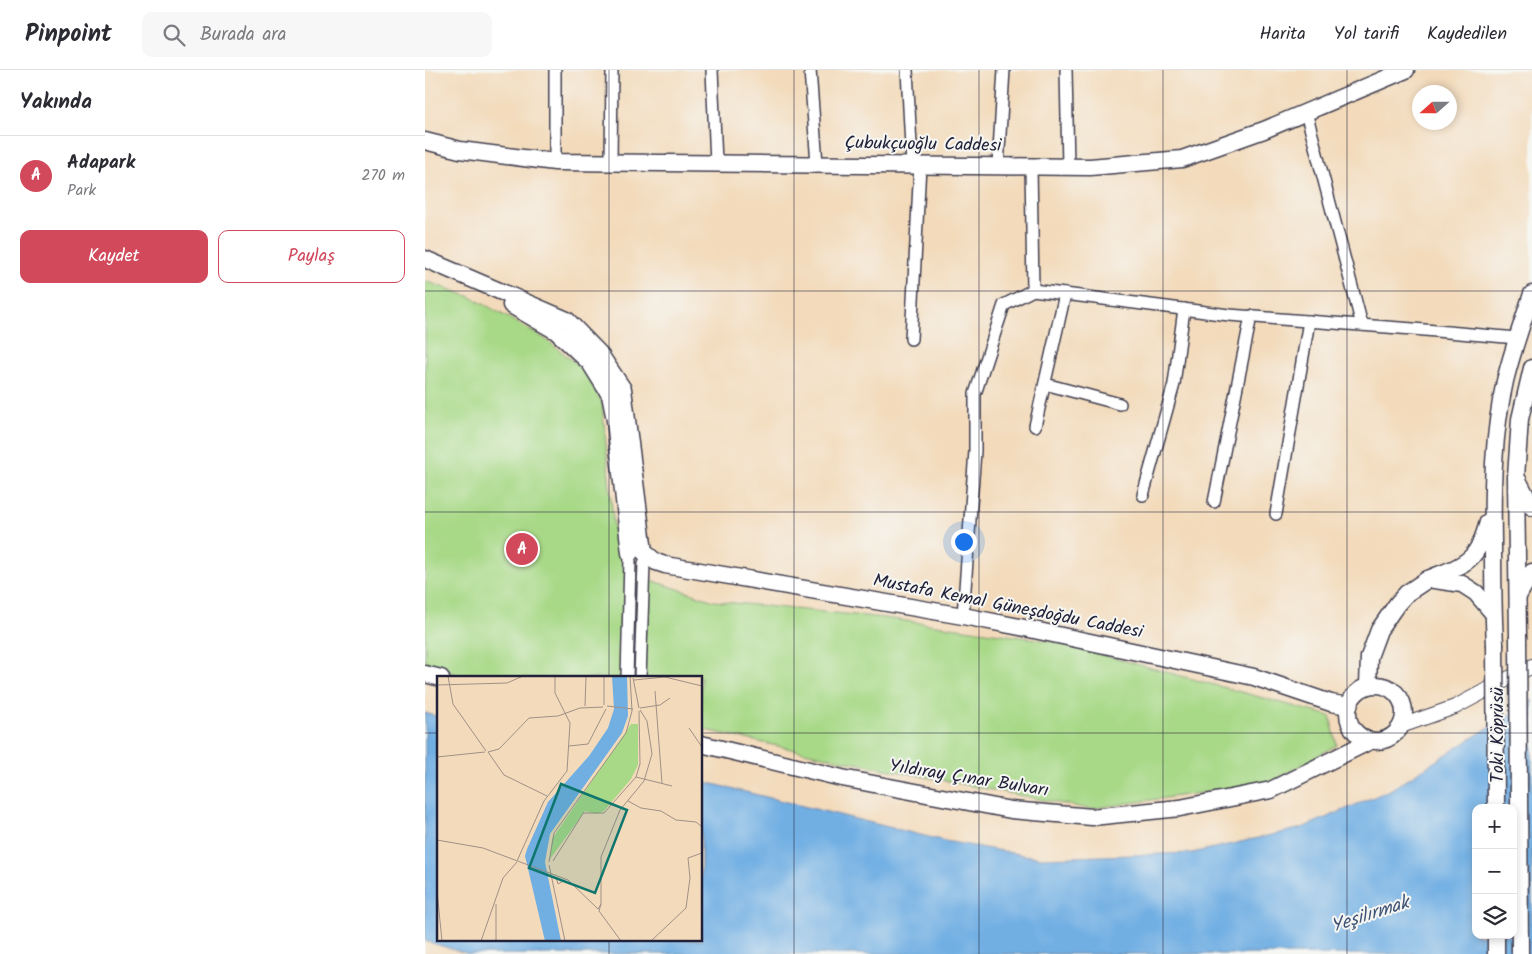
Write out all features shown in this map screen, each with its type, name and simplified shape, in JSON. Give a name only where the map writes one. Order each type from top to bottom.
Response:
[{"type":"main road","name":"Çubukçuoğlu Caddesi","points":[[425,141],[460,150],[555,162],[1090,167],[1183,159],[1263,130],[1406,70]]},
{"type":"main road","points":[[425,259],[567,320],[599,353],[623,389],[641,558]]},
{"type":"main road","points":[[425,271],[499,298],[556,330],[590,363],[610,395],[641,558]]},
{"type":"main road","points":[[1496,804],[1495,644],[1493,613],[1494,449],[1505,383],[1517,338],[1532,294]]},
{"type":"main road","name":"Toki Köprüsü","points":[[1520,954],[1516,477],[1520,420],[1532,368]]},
{"type":"main road","points":[[1516,477],[1532,507]]},
{"type":"main road","points":[[1368,686],[1369,657],[1379,630],[1397,604],[1407,593],[1429,579],[1463,564],[1473,557],[1483,540],[1493,508]]},
{"type":"main road","name":"Mustafa Kemal Güneşdoğdu Caddesi","points":[[641,558],[665,564],[963,616],[1255,677],[1331,703],[1349,706]]},
{"type":"main road","points":[[1517,598],[1532,572]]},
{"type":"main road","points":[[1429,579],[1462,584],[1477,593],[1493,613]]},
{"type":"main road","points":[[1368,686],[1387,687],[1401,699],[1404,708],[1404,718],[1396,734],[1388,739],[1370,741],[1362,738],[1350,724],[1349,706],[1359,690],[1368,686]]},
{"type":"main road","name":"Yıldıray Çınar Bulvarı","points":[[703,744],[842,778],[1011,810],[1092,817],[1179,808],[1271,790],[1370,741]]},
{"type":"main road","points":[[1496,939],[1496,954]]},
{"type":"street","points":[[555,70],[555,162]]},
{"type":"street","points":[[611,162],[612,70]]},
{"type":"street","points":[[712,70],[716,163]]},
{"type":"street","points":[[810,70],[817,164]]},
{"type":"street","points":[[907,70],[916,165],[911,339]]},
{"type":"street","points":[[998,166],[1004,70]]},
{"type":"street","points":[[1066,70],[1068,167]]},
{"type":"street","points":[[1306,112],[1362,325]]},
{"type":"street","points":[[1031,166],[1033,290]]},
{"type":"street","points":[[963,616],[975,451],[975,394],[1005,305],[1033,290],[1251,316],[1517,338]]},
{"type":"street","points":[[1035,426],[1065,294]]},
{"type":"street","points":[[1143,494],[1174,384],[1184,309]]},
{"type":"street","points":[[1214,502],[1251,316]]},
{"type":"street","points":[[1276,514],[1309,321]]},
{"type":"street","points":[[1045,384],[1120,404]]},
{"type":"street","points":[[627,676],[641,558]]},
{"type":"street","points":[[640,676],[641,558]]},
{"type":"street","points":[[1401,726],[1455,707],[1532,666]]},
{"type":"green space","points":[[425,281],[471,297],[544,338],[582,368],[602,402],[615,540],[624,559],[639,576],[714,601],[885,618],[1051,641],[1330,716],[1337,745],[1269,783],[1089,809],[845,761],[703,729],[703,676],[464,676],[425,666]]},
{"type":"water","name":"Yeşilırmak","points":[[1532,700],[1532,954],[469,954],[425,941],[425,713],[437,716],[437,942],[703,942],[703,781],[945,841],[1041,858],[1192,853],[1302,828],[1390,790]]},
{"type":"place","name":"Adapark","points":[[522,549]]}]
